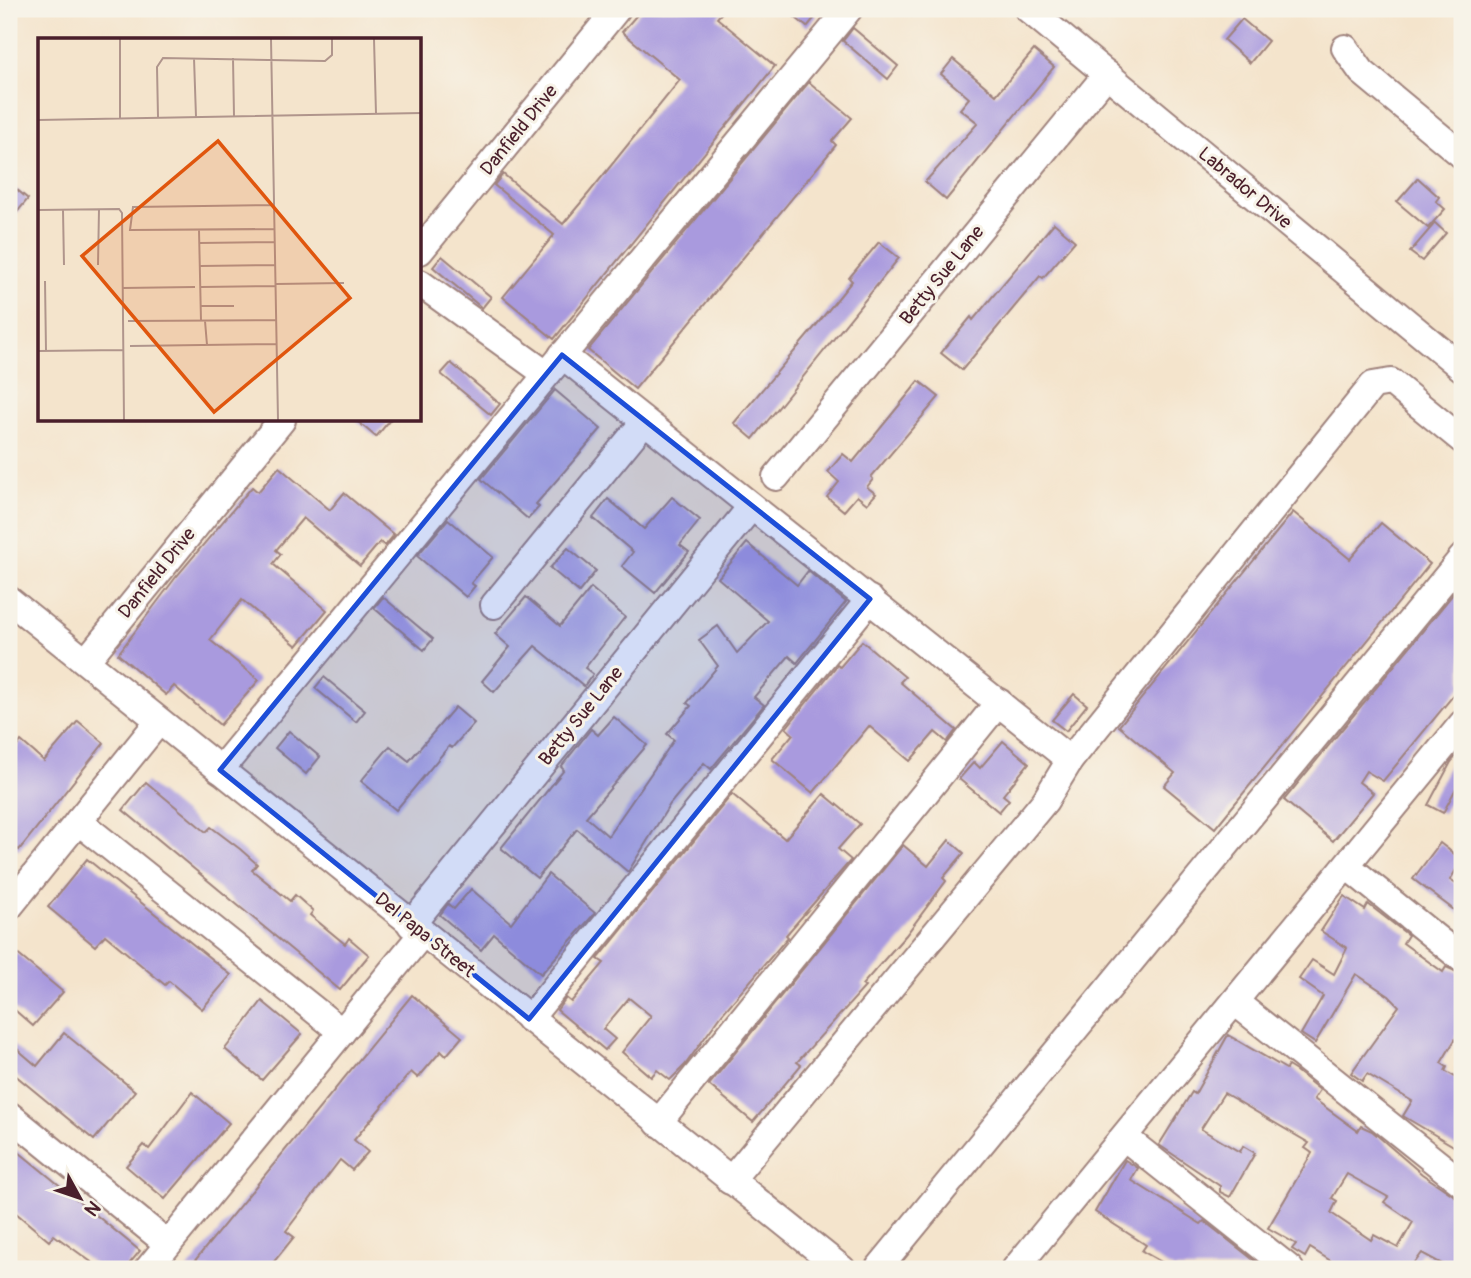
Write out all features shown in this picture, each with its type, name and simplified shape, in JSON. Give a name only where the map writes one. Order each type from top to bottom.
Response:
[{"type":"street","name":"Danfield Drive","points":[[422,249],[617,9]]},
{"type":"street","points":[[220,770],[849,9]]},
{"type":"street","name":"Labrador Drive","points":[[1028,9],[1462,368]]},
{"type":"street","points":[[1345,48],[1362,72],[1462,155]]},
{"type":"street","name":"Betty Sue Lane","points":[[776,477],[1107,74]]},
{"type":"street","points":[[422,284],[644,422],[1070,760]]},
{"type":"street","points":[[730,1181],[1045,801],[1070,760],[1373,385],[1391,382],[1462,440]]},
{"type":"street","name":"Danfield Drive","points":[[86,661],[280,422]]},
{"type":"street","points":[[494,605],[644,422]]},
{"type":"street","name":"Betty Sue Lane","points":[[148,1269],[342,1032],[417,929],[751,507]]},
{"type":"street","points":[[878,1269],[1462,558]]},
{"type":"street","points":[[529,1019],[870,599]]},
{"type":"street","name":"Del Papa Street","points":[[9,600],[842,1269]]},
{"type":"street","points":[[658,1123],[999,702]]},
{"type":"street","points":[[9,907],[159,721]]},
{"type":"street","points":[[1015,1269],[1461,729]]},
{"type":"street","points":[[78,821],[342,1032]]},
{"type":"street","points":[[1347,866],[1462,959]]},
{"type":"street","points":[[1235,1002],[1462,1183]]},
{"type":"street","points":[[9,1115],[167,1244]]},
{"type":"street","points":[[1124,1137],[1290,1269]]},
{"type":"highlighted area","points":[[562,355],[870,599],[529,1019],[220,770]]},
{"type":"building","points":[[642,9],[725,9],[717,18],[775,66],[554,339],[503,297],[554,235],[494,185],[503,174],[563,224],[680,80],[622,32]]},
{"type":"building","points":[[785,9],[808,9],[816,16],[807,27]]},
{"type":"building","points":[[1242,19],[1268,41],[1250,63],[1224,40]]},
{"type":"building","points":[[853,28],[898,66],[888,79],[843,41]]},
{"type":"building","points":[[1034,50],[1054,67],[946,200],[925,182],[978,123],[960,109],[969,98],[941,74],[953,59],[996,95]]},
{"type":"building","points":[[809,82],[852,118],[832,141],[836,145],[635,389],[588,350]]},
{"type":"building","points":[[1418,178],[1439,197],[1436,201],[1445,209],[1428,228],[1397,202]]},
{"type":"building","points":[[9,183],[28,199],[9,222]]},
{"type":"building","points":[[1054,223],[1075,241],[1043,278],[1040,276],[962,370],[941,353],[971,317],[973,320]]},
{"type":"building","points":[[1435,223],[1446,233],[1422,261],[1410,252]]},
{"type":"building","points":[[879,242],[899,258],[753,439],[734,423],[852,281],[849,278]]},
{"type":"building","points":[[442,256],[491,297],[482,308],[433,267]]},
{"type":"building","points":[[451,363],[500,404],[491,415],[441,374]]},
{"type":"building","points":[[919,381],[939,397],[871,477],[873,479],[867,487],[876,494],[867,504],[857,496],[844,511],[827,497],[839,482],[828,472],[843,454],[853,462]]},
{"type":"building","points":[[555,390],[601,429],[536,504],[539,507],[528,519],[481,479]]},
{"type":"building","points":[[358,422],[388,422],[376,437]]},
{"type":"building","points":[[279,467],[330,510],[344,493],[394,535],[385,546],[380,542],[360,566],[303,518],[276,550],[281,554],[273,564],[327,610],[297,646],[242,600],[210,640],[259,680],[220,725],[174,686],[166,695],[118,654],[176,577],[252,487],[258,492]]},
{"type":"building","points":[[672,497],[700,520],[680,545],[689,552],[655,593],[622,566],[633,552],[593,518],[608,499],[644,529]]},
{"type":"building","points":[[1293,512],[1350,559],[1381,523],[1430,564],[1215,828],[1164,786],[1175,773],[1119,726]]},
{"type":"building","points":[[448,519],[493,557],[471,583],[475,586],[466,597],[417,556]]},
{"type":"building","points":[[747,543],[797,585],[808,571],[846,602],[797,663],[789,656],[754,697],[764,705],[711,769],[704,763],[670,804],[628,872],[577,829],[537,878],[501,848],[564,770],[561,767],[591,729],[598,735],[614,717],[647,745],[586,817],[608,836],[674,740],[667,734],[691,706],[687,703],[718,666],[699,640],[718,626],[737,653],[768,621],[718,578]]},
{"type":"building","points":[[568,548],[596,571],[579,592],[550,568]]},
{"type":"building","points":[[1462,583],[1462,685],[1383,781],[1366,771],[1359,782],[1373,793],[1333,841],[1284,800]]},
{"type":"building","points":[[591,588],[625,617],[585,668],[593,674],[584,686],[535,646],[494,692],[482,681],[510,647],[495,634],[526,597],[560,626]]},
{"type":"building","points":[[383,597],[433,639],[424,650],[374,608]]},
{"type":"building","points":[[862,641],[905,677],[900,682],[956,730],[947,742],[935,732],[910,761],[869,726],[813,793],[772,759],[793,734],[786,728],[837,665],[840,667]]},
{"type":"building","points":[[324,677],[365,711],[356,722],[315,688]]},
{"type":"building","points":[[1074,694],[1087,705],[1066,731],[1052,720]]},
{"type":"building","points":[[455,707],[474,723],[452,748],[449,746],[396,810],[361,781],[390,746],[409,761]]},
{"type":"building","points":[[78,721],[104,743],[19,850],[9,842],[9,757],[21,741],[44,761]]},
{"type":"building","points":[[289,731],[320,757],[306,774],[275,748]]},
{"type":"building","points":[[1003,741],[1029,763],[1003,795],[1009,800],[999,812],[959,779],[974,762],[980,768]]},
{"type":"building","points":[[1462,749],[1462,777],[1443,813],[1428,805],[1451,762]]},
{"type":"building","points":[[146,782],[206,832],[211,827],[240,849],[257,864],[252,870],[290,901],[295,895],[313,911],[310,915],[345,944],[349,938],[369,955],[340,990],[123,810]]},
{"type":"building","points":[[732,794],[785,839],[824,794],[860,824],[838,849],[851,860],[722,1014],[685,1065],[670,1080],[657,1070],[651,1077],[622,1052],[651,1016],[629,998],[603,1029],[615,1039],[605,1050],[557,1010],[566,998],[571,1002],[604,963],[598,959]]},
{"type":"building","points":[[949,840],[964,853],[943,878],[946,881],[906,935],[862,985],[865,987],[797,1062],[801,1065],[753,1122],[709,1085],[903,845],[928,866]]},
{"type":"building","points":[[1440,843],[1462,860],[1450,880],[1462,888],[1462,916],[1413,879]]},
{"type":"building","points":[[87,859],[231,975],[202,1009],[169,981],[165,985],[105,935],[95,946],[48,907]]},
{"type":"building","points":[[548,874],[595,913],[541,974],[494,934],[481,950],[440,915],[448,904],[454,909],[471,889],[511,923]]},
{"type":"building","points":[[1344,896],[1365,910],[1368,904],[1408,935],[1403,943],[1443,972],[1446,967],[1462,974],[1462,1028],[1441,1063],[1447,1067],[1445,1071],[1462,1081],[1462,1151],[1403,1116],[1412,1101],[1367,1074],[1362,1081],[1351,1073],[1399,1006],[1389,996],[1356,974],[1315,1043],[1301,1034],[1323,996],[1299,979],[1312,960],[1334,974],[1347,948],[1321,931]]},
{"type":"building","points":[[9,947],[63,992],[33,1026],[9,1005]]},
{"type":"building","points":[[412,995],[462,1037],[446,1056],[441,1051],[418,1078],[411,1072],[354,1140],[368,1152],[352,1170],[340,1160],[286,1231],[294,1237],[268,1269],[188,1269]]},
{"type":"building","points":[[262,1001],[302,1034],[262,1080],[225,1049]]},
{"type":"building","points":[[64,1033],[135,1091],[94,1140],[9,1070],[9,1042],[37,1066]]},
{"type":"building","points":[[1228,1035],[1286,1069],[1288,1066],[1296,1071],[1320,1090],[1314,1099],[1358,1131],[1361,1126],[1372,1131],[1422,1174],[1462,1201],[1462,1269],[1451,1269],[1422,1253],[1410,1269],[1344,1269],[1310,1248],[1305,1257],[1292,1249],[1296,1244],[1268,1228],[1312,1153],[1305,1148],[1309,1143],[1224,1093],[1201,1129],[1240,1152],[1243,1146],[1255,1153],[1230,1197],[1220,1192],[1220,1186],[1159,1145],[1192,1092],[1195,1094]],"holes":[[[1347,1174],[1388,1197],[1384,1202],[1413,1222],[1398,1248],[1374,1235],[1371,1240],[1331,1213],[1337,1201],[1332,1198]]]},
{"type":"building","points":[[192,1092],[229,1123],[165,1199],[126,1166],[144,1145],[149,1149]]},
{"type":"building","points":[[9,1144],[140,1251],[125,1269],[101,1269],[54,1235],[49,1241],[9,1207]]},
{"type":"building","points":[[1125,1160],[1138,1168],[1131,1180],[1201,1224],[1204,1221],[1265,1269],[1174,1269],[1142,1251],[1146,1245],[1095,1212]]}]
